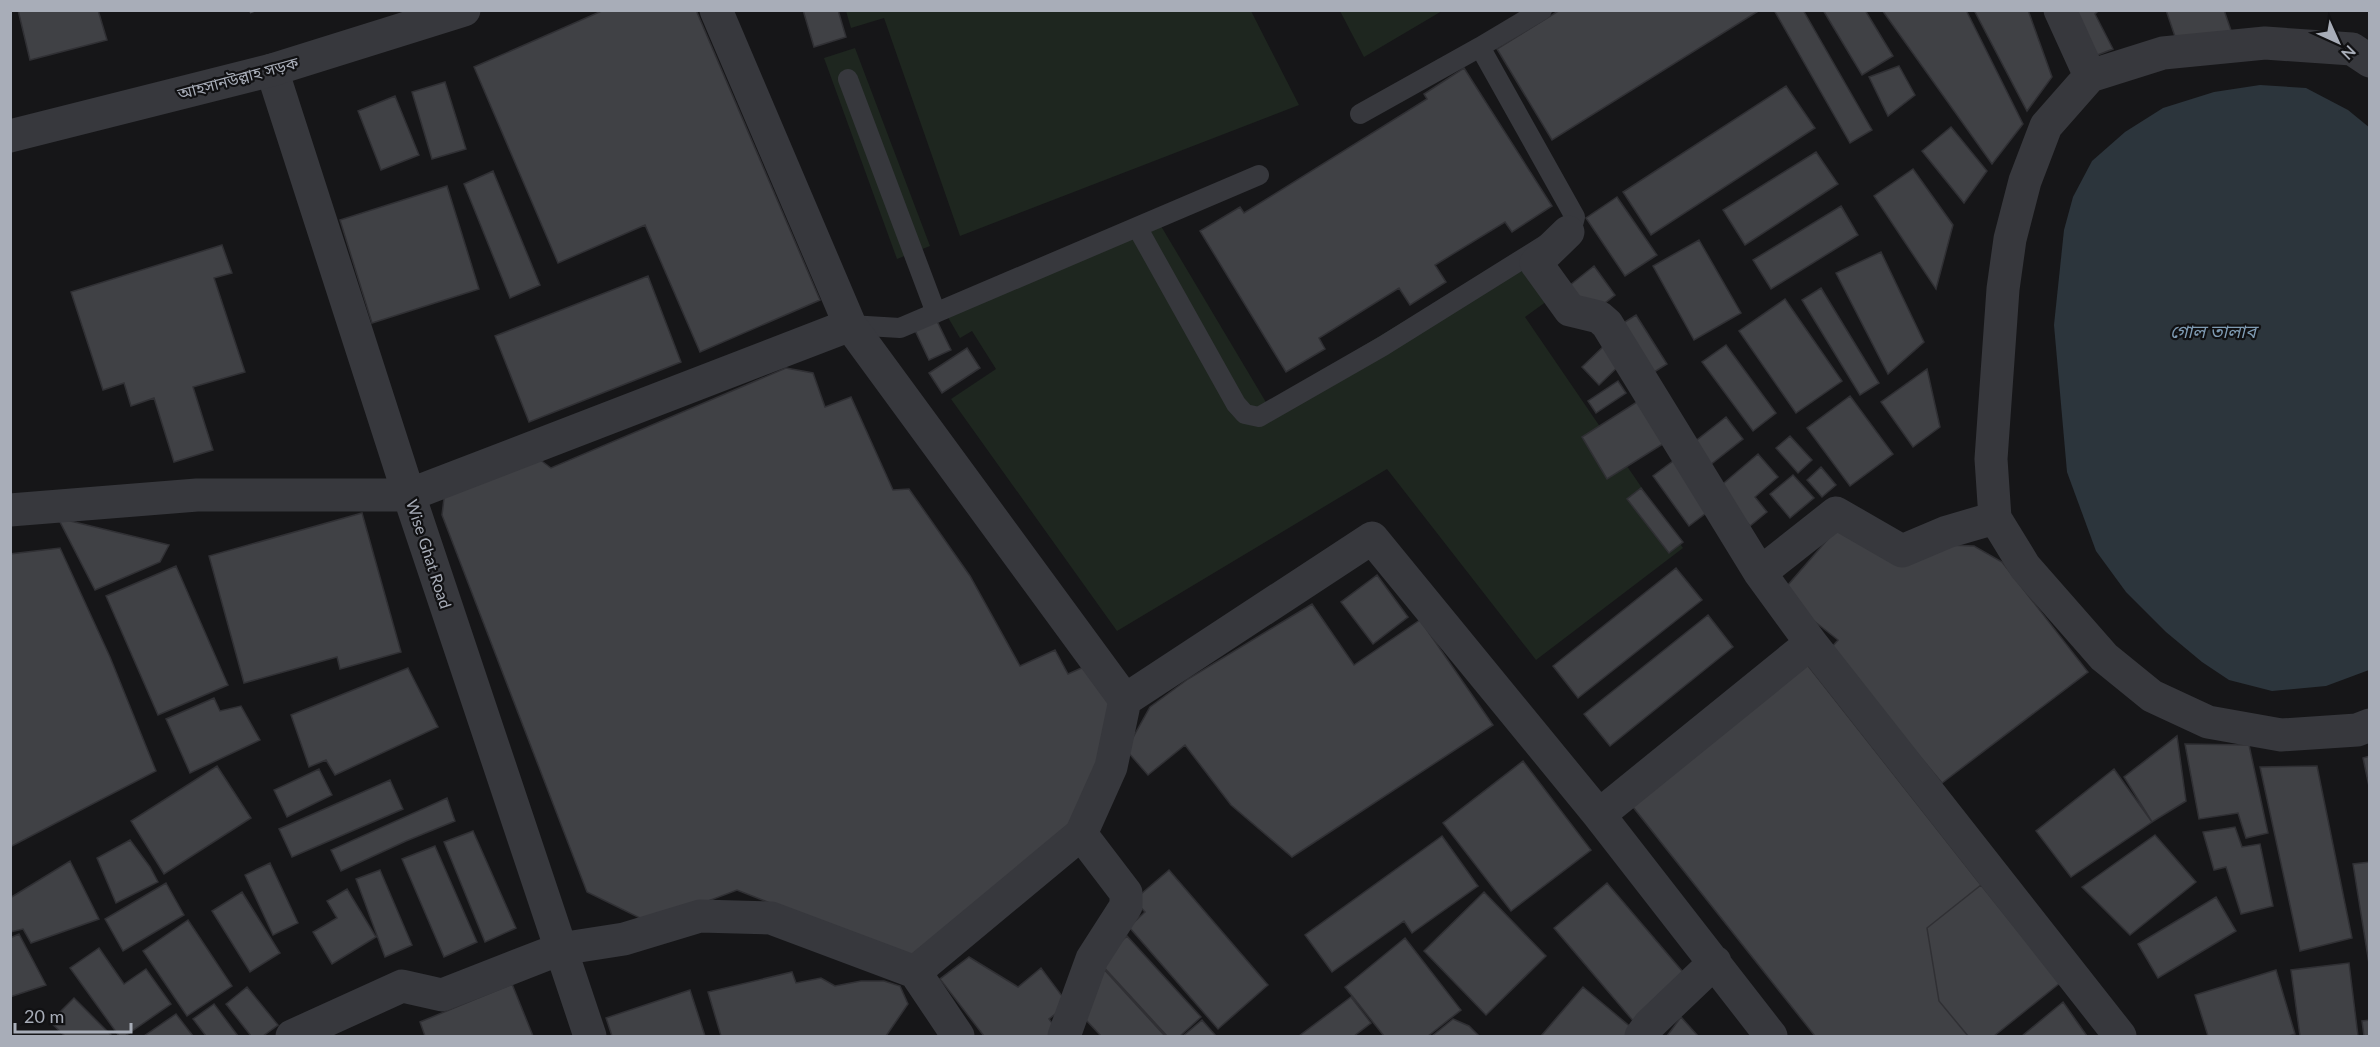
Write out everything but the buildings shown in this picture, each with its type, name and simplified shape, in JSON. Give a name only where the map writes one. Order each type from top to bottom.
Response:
[{"type":"street","name":"আহসানউল্লাহ সড়ক","points":[[10,136],[272,70],[464,10]]},
{"type":"street","points":[[716,10],[850,325],[1125,700]]},
{"type":"street","points":[[2060,10],[2090,76]]},
{"type":"street","points":[[2370,61],[2352,49],[2265,43],[2163,52],[2090,76],[2046,126],[2025,181],[2010,239],[2003,289],[1991,459],[1995,518],[2025,567],[2104,657],[2152,696],[2208,722],[2281,735],[2357,730],[2370,726]]},
{"type":"street","name":"Wise Ghat Road","points":[[272,70],[409,495],[590,1036]]},
{"type":"street","points":[[1568,232],[1536,263],[1570,310],[1599,316],[1607,324],[1760,573],[1811,643],[2120,1036]]},
{"type":"street","points":[[10,510],[197,495],[409,495],[850,325]]},
{"type":"street","points":[[1760,573],[1836,513],[1902,551],[1947,532],[1995,518]]},
{"type":"street","points":[[915,972],[1081,834],[1111,767],[1125,700],[1372,538],[1599,815],[1771,1036]]},
{"type":"street","points":[[1599,815],[1811,643]]},
{"type":"street","points":[[1064,1036],[1092,959],[1126,906],[1127,899],[1126,892],[1081,834]]},
{"type":"street","points":[[292,1036],[402,986],[442,995],[560,949],[624,939],[700,916],[771,918],[915,972],[958,1036]]},
{"type":"street","points":[[1641,1036],[1649,1025],[1715,962]]},
{"type":"lane","points":[[1360,114],[1542,10]]},
{"type":"lane","points":[[1137,227],[1236,404],[1245,414],[1259,417],[1383,346],[1572,228],[1575,217],[1480,47]]},
{"type":"lane","points":[[848,79],[936,313]]},
{"type":"lane","points":[[850,325],[900,328],[1259,175]]},
{"type":"path","points":[[251,10],[253,16]]},
{"type":"shaded area","points":[[846,11],[1251,11],[1299,105],[960,236],[884,18],[851,28]]},
{"type":"shaded area","points":[[1340,11],[1442,11],[1364,57]]},
{"type":"shaded area","points":[[855,48],[930,246],[897,259],[824,58]]},
{"type":"shaded area","points":[[1152,211],[1267,404],[1524,249],[1554,296],[1525,317],[1683,548],[1536,660],[1387,469],[1117,631],[951,399],[996,369],[972,331],[960,338],[942,307]]},
{"type":"water","name":"গোল তালাব","points":[[2260,85],[2306,88],[2348,110],[2370,128],[2369,670],[2326,686],[2272,691],[2229,680],[2202,662],[2166,632],[2126,592],[2096,551],[2067,472],[2054,325],[2064,230],[2073,197],[2092,161],[2125,132],[2163,108],[2214,92]]}]
